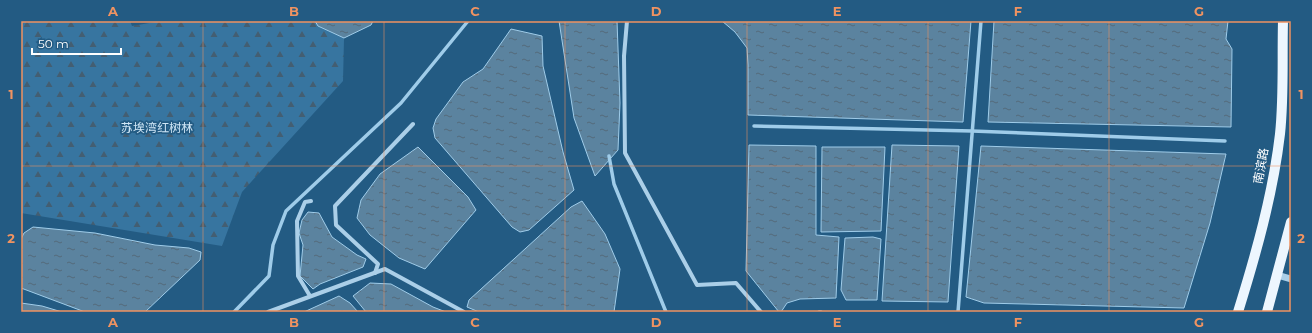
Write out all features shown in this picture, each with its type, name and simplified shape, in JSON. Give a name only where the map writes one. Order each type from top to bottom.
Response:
[{"type":"main road","name":"南滨路","points":[[1238,312],[1260,232],[1272,179],[1280,133],[1283,21]]},
{"type":"main road","points":[[1267,312],[1278,276],[1291,222]]},
{"type":"street","points":[[627,21],[624,56],[625,153],[697,285],[736,283],[761,312]]},
{"type":"street","points":[[374,273],[378,264],[336,225],[335,206],[413,124]]},
{"type":"street","points":[[310,296],[298,276],[297,222],[305,202],[311,201]]},
{"type":"street","points":[[268,312],[385,269],[464,312]]},
{"type":"street","points":[[1278,276],[1291,279]]},
{"type":"green space","name":"苏埃湾红树林","points":[[21,21],[130,21],[132,26],[161,21],[317,21],[318,26],[344,38],[343,81],[242,192],[222,246],[21,213]]},
{"type":"water","points":[[315,21],[373,21],[371,25],[344,38],[318,26]]},
{"type":"water","points":[[559,21],[617,21],[620,103],[618,150],[595,176],[574,118]]},
{"type":"water","points":[[722,21],[971,21],[963,122],[748,115],[747,48],[735,32]]},
{"type":"water","points":[[994,21],[1228,21],[1226,39],[1232,49],[1231,127],[988,122]]},
{"type":"water","points":[[511,29],[542,36],[543,66],[563,152],[574,190],[529,230],[520,232],[512,227],[435,138],[433,128],[436,119],[463,82],[483,69]]},
{"type":"water","points":[[749,145],[816,146],[816,235],[839,237],[836,298],[800,299],[787,303],[781,312],[779,312],[746,271]]},
{"type":"water","points":[[892,145],[959,146],[948,302],[882,301]]},
{"type":"water","points":[[981,146],[1226,154],[1210,223],[1184,308],[984,303],[966,297]]},
{"type":"water","points":[[418,147],[468,197],[476,210],[425,269],[399,258],[370,235],[357,218],[361,200],[380,174]]},
{"type":"water","points":[[822,147],[885,147],[881,231],[821,232]]},
{"type":"water","points":[[582,201],[605,234],[620,269],[614,312],[479,312],[467,307],[469,300],[571,207]]},
{"type":"water","points":[[308,212],[319,213],[332,237],[357,255],[366,259],[363,267],[320,284],[313,289],[300,276],[303,245],[299,233],[302,220]]},
{"type":"water","points":[[33,227],[95,233],[155,245],[189,248],[201,252],[200,260],[145,312],[85,312],[21,288],[21,239],[24,233]]},
{"type":"water","points":[[873,237],[881,239],[877,300],[846,300],[841,290],[845,238]]},
{"type":"water","points":[[370,283],[391,284],[433,307],[446,312],[366,312],[353,296]]},
{"type":"water","points":[[339,296],[350,303],[358,312],[304,312]]},
{"type":"water","points":[[21,303],[42,306],[62,312],[21,312]]},
{"type":"waterway","points":[[234,312],[269,276],[273,245],[286,211],[401,103],[468,21]]},
{"type":"waterway","points":[[958,312],[981,21]]},
{"type":"waterway","points":[[754,126],[972,131],[1225,141]]},
{"type":"waterway","points":[[609,156],[614,184],[666,312]]}]
